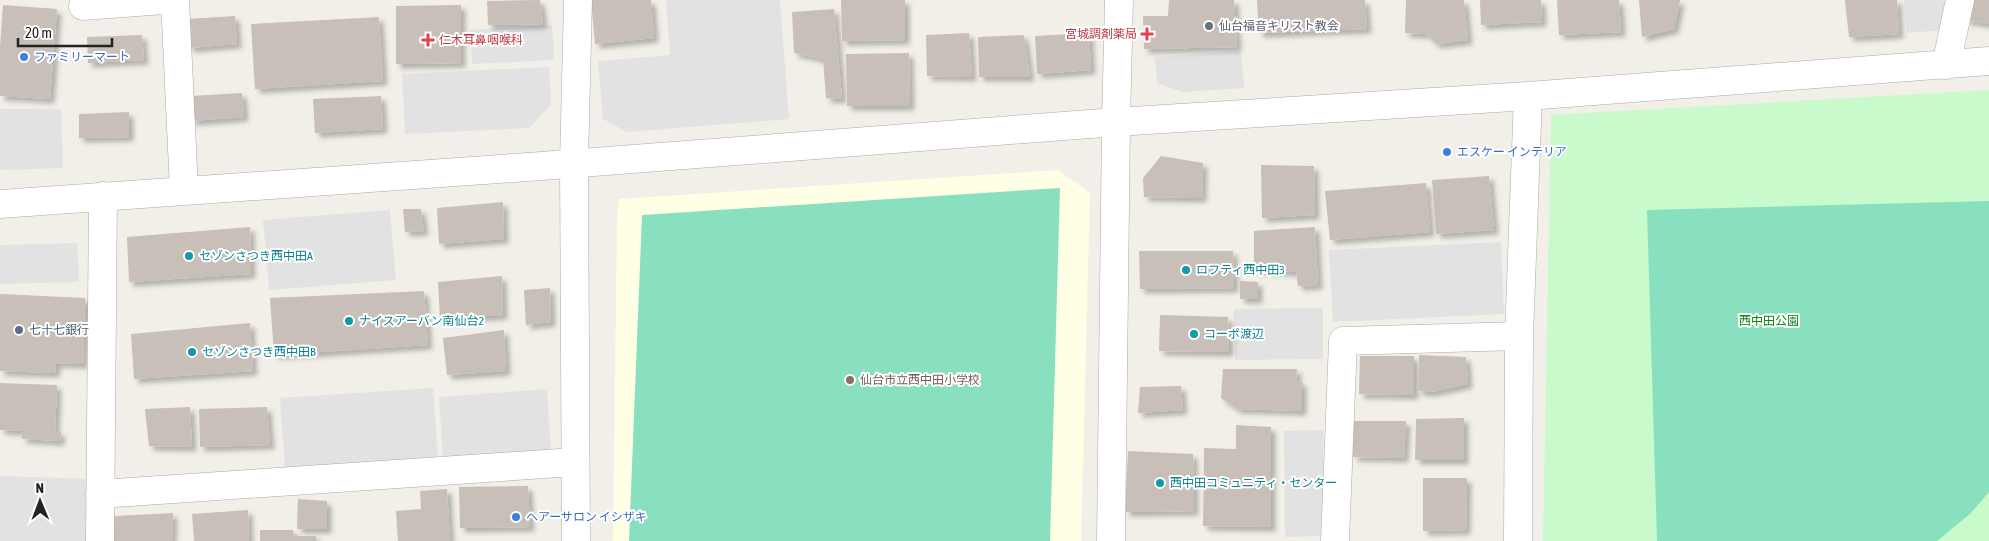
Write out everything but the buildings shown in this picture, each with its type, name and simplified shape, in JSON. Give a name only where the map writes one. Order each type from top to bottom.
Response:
[{"type":"street","points":[[83,6],[164,0]]},
{"type":"street","points":[[175,0],[184,190]]},
{"type":"street","points":[[576,541],[574,163],[578,0]]},
{"type":"street","points":[[1112,541],[1119,0]]},
{"type":"street","points":[[1946,65],[1960,0]]},
{"type":"street","points":[[0,204],[1116,122],[1528,96],[1989,62]]},
{"type":"street","points":[[1518,541],[1519,336],[1528,96]]},
{"type":"street","points":[[100,541],[103,196]]},
{"type":"street","points":[[1335,541],[1343,341],[1519,336]]},
{"type":"street","points":[[100,494],[575,462]]},
{"type":"shaded area","points":[[666,0],[780,0],[789,119],[627,132],[603,119],[598,61],[670,55]]},
{"type":"shaded area","points":[[1904,0],[1949,0],[1944,30],[1907,33]]},
{"type":"shaded area","points":[[552,25],[554,60],[472,64],[470,30]]},
{"type":"shaded area","points":[[1241,51],[1244,88],[1182,92],[1157,83],[1155,57]]},
{"type":"shaded area","points":[[549,67],[551,105],[529,128],[405,134],[402,74]]},
{"type":"shaded area","points":[[0,109],[61,109],[63,168],[0,170]]},
{"type":"shaded area","name":"仙台市立西中田小学校","points":[[1058,170],[1090,193],[1081,541],[613,541],[617,219],[619,199]]},
{"type":"shaded area","points":[[390,210],[396,280],[269,290],[263,220]]},
{"type":"shaded area","points":[[1501,242],[1504,314],[1333,322],[1329,250]]},
{"type":"shaded area","points":[[77,243],[79,282],[0,284],[0,245]]},
{"type":"shaded area","points":[[1323,308],[1323,359],[1235,360],[1234,309]]},
{"type":"shaded area","points":[[433,388],[438,459],[285,469],[280,398]]},
{"type":"shaded area","points":[[547,389],[551,451],[443,458],[439,397]]},
{"type":"shaded area","points":[[1323,430],[1325,536],[1285,537],[1284,431]]},
{"type":"shaded area","points":[[0,476],[88,479],[87,541],[0,541]]},
{"type":"green space","name":"西中田公園","points":[[1989,90],[1989,541],[1543,541],[1551,115]]},
{"type":"green space","name":"仙台市立西中田小学校","points":[[1060,188],[1050,541],[629,541],[642,215]]},
{"type":"green space","points":[[1989,201],[1989,492],[1971,513],[1937,541],[1657,541],[1647,210]]},
{"type":"place","name":"仙台福音キリスト教会","points":[[1209,26]]},
{"type":"place","name":"宮城調剤薬局","points":[[1147,34]]},
{"type":"place","name":"仁木耳鼻咽喉科","points":[[428,40]]},
{"type":"place","name":"ファミリーマート","points":[[24,57]]},
{"type":"place","name":"エスケー インテリア","points":[[1447,152]]},
{"type":"place","name":"セゾンさつき西中田A","points":[[189,256]]},
{"type":"place","name":"ロフティ西中田3","points":[[1186,270]]},
{"type":"place","name":"ナイスアーバン南仙台2","points":[[349,321]]},
{"type":"place","name":"七十七銀行","points":[[19,330]]},
{"type":"place","name":"コーポ渡辺","points":[[1194,334]]},
{"type":"place","name":"セゾンさつき西中田B","points":[[192,352]]},
{"type":"place","name":"仙台市立西中田小学校","points":[[850,380]]},
{"type":"place","name":"西中田コミュニティ・センター","points":[[1160,483]]},
{"type":"place","name":"ヘアーサロン イシザキ","points":[[516,517]]}]
